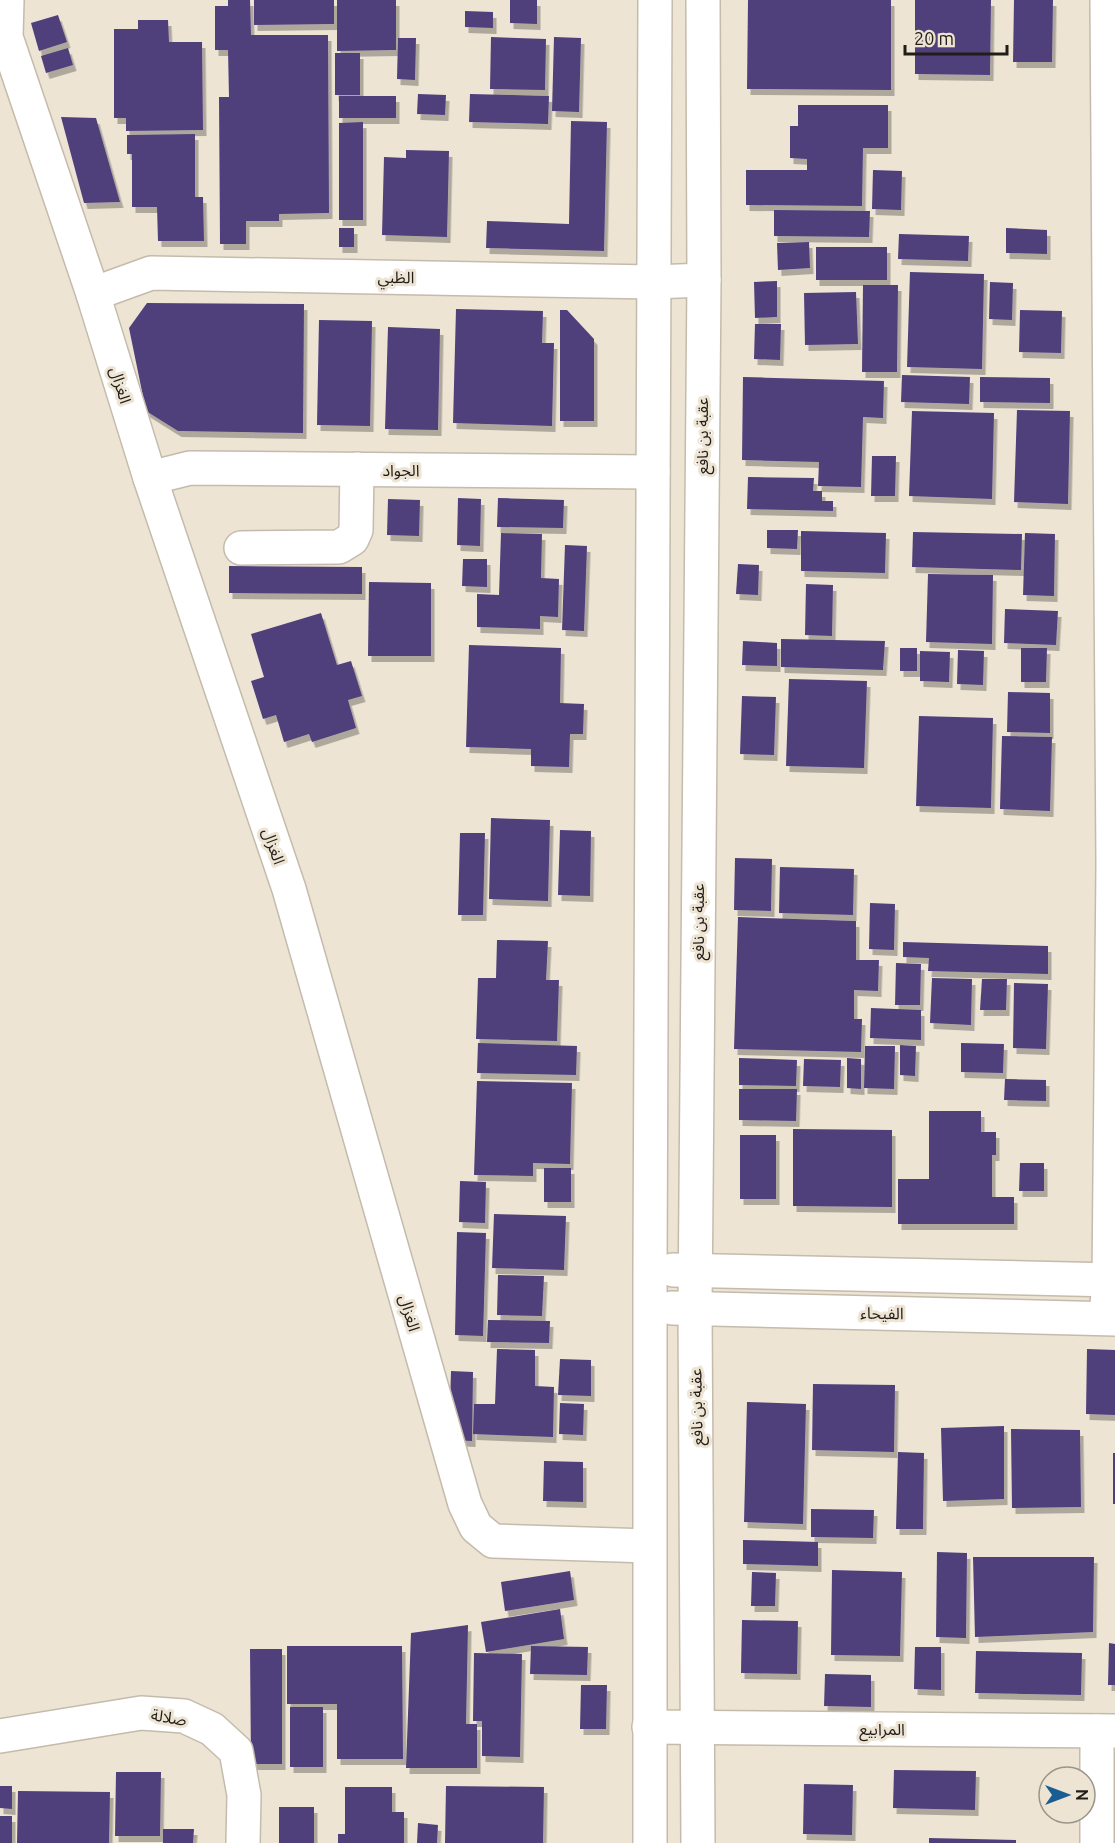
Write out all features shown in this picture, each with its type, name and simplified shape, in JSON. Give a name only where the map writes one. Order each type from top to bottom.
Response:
[{"type":"street","name":"الغزال","points":[[7,0],[6,37],[93,294],[150,478],[289,889],[468,1512],[476,1527],[493,1541],[649,1546]]},
{"type":"street","points":[[650,1843],[649,1546],[655,0]]},
{"type":"street","name":"عقبة بن نافع","points":[[698,1843],[695,1308],[704,280],[703,0]]},
{"type":"street","points":[[1110,7],[1114,865],[1110,1318]]},
{"type":"street","name":"الظبي","points":[[93,294],[151,273],[654,282],[704,280]]},
{"type":"street","name":"الجواد","points":[[150,478],[190,468],[653,472]]},
{"type":"street","points":[[241,548],[332,548],[346,544],[352,539],[356,530],[357,469]]},
{"type":"street","points":[[650,1270],[1112,1280]]},
{"type":"street","name":"الفيحاء","points":[[650,1308],[1110,1318]]},
{"type":"street","name":"صلالة","points":[[0,1736],[141,1713],[184,1716],[203,1724],[212,1729],[236,1751],[244,1795],[243,1843]]},
{"type":"street","name":"المرابيع","points":[[649,1727],[1106,1731]]},
{"type":"street","points":[[1097,1843],[1106,1731]]},
{"type":"building","points":[[228,0],[250,0],[251,35],[328,35],[329,213],[279,214],[279,221],[246,221],[246,244],[220,244],[219,97],[229,97],[228,50],[215,50],[215,6],[228,6]]},
{"type":"building","points":[[254,0],[334,0],[334,24],[254,25]]},
{"type":"building","points":[[337,0],[396,0],[396,50],[337,51]]},
{"type":"building","points":[[510,0],[537,0],[537,24],[510,23]]},
{"type":"building","points":[[748,0],[891,0],[891,90],[747,89]]},
{"type":"building","points":[[915,0],[991,0],[990,75],[915,74]]},
{"type":"building","points":[[1014,0],[1053,0],[1052,62],[1013,62]]},
{"type":"building","points":[[465,11],[493,12],[493,28],[465,27]]},
{"type":"building","points":[[58,15],[67,42],[39,51],[31,23]]},
{"type":"building","points":[[138,20],[168,20],[169,42],[202,42],[203,130],[126,131],[126,118],[114,118],[114,29],[138,29]]},
{"type":"building","points":[[491,37],[546,39],[545,90],[490,89]]},
{"type":"building","points":[[554,37],[581,38],[579,112],[552,111]]},
{"type":"building","points":[[398,38],[416,38],[415,80],[397,79]]},
{"type":"building","points":[[68,48],[73,65],[46,73],[41,56]]},
{"type":"building","points":[[335,53],[360,53],[360,95],[335,95]]},
{"type":"building","points":[[418,94],[446,95],[445,115],[417,114]]},
{"type":"building","points":[[470,94],[549,96],[548,124],[469,122]]},
{"type":"building","points":[[339,96],[396,96],[396,118],[339,118]]},
{"type":"building","points":[[798,105],[888,105],[888,148],[863,148],[862,206],[746,205],[746,170],[807,170],[807,159],[790,158],[790,126],[798,126]]},
{"type":"building","points":[[61,117],[96,118],[120,202],[84,203]]},
{"type":"building","points":[[571,121],[607,122],[604,251],[486,248],[487,221],[569,224]]},
{"type":"building","points":[[363,122],[363,220],[339,220],[339,123]]},
{"type":"building","points":[[195,134],[195,197],[203,197],[204,241],[158,241],[157,207],[132,207],[132,154],[127,154],[127,135]]},
{"type":"building","points":[[406,150],[449,151],[447,237],[382,235],[384,157],[406,158]]},
{"type":"building","points":[[873,170],[902,171],[901,210],[872,209]]},
{"type":"building","points":[[774,210],[870,211],[869,237],[774,236]]},
{"type":"building","points":[[339,228],[354,228],[354,247],[339,247]]},
{"type":"building","points":[[1006,228],[1047,230],[1047,254],[1006,253]]},
{"type":"building","points":[[899,234],[969,236],[968,261],[898,259]]},
{"type":"building","points":[[809,242],[810,268],[778,270],[777,243]]},
{"type":"building","points":[[816,247],[887,247],[887,280],[816,280]]},
{"type":"building","points":[[910,272],[984,274],[982,369],[907,367]]},
{"type":"building","points":[[777,281],[777,317],[755,318],[754,282]]},
{"type":"building","points":[[990,282],[1013,283],[1012,320],[989,319]]},
{"type":"building","points":[[863,285],[898,285],[897,372],[862,372]]},
{"type":"building","points":[[856,292],[858,344],[805,345],[804,293]]},
{"type":"building","points":[[147,303],[304,304],[303,433],[178,431],[146,411],[129,328]]},
{"type":"building","points":[[456,309],[543,311],[542,343],[554,343],[552,426],[453,423]]},
{"type":"building","points":[[560,310],[567,310],[594,339],[594,421],[560,421]]},
{"type":"building","points":[[1020,310],[1062,311],[1061,353],[1019,352]]},
{"type":"building","points":[[319,320],[372,321],[370,426],[317,425]]},
{"type":"building","points":[[755,324],[781,324],[780,360],[754,359]]},
{"type":"building","points":[[388,327],[440,329],[438,430],[385,429]]},
{"type":"building","points":[[902,375],[970,377],[969,404],[901,402]]},
{"type":"building","points":[[743,377],[884,381],[883,418],[863,417],[861,487],[818,486],[819,462],[742,460]]},
{"type":"building","points":[[980,377],[1050,378],[1050,403],[980,402]]},
{"type":"building","points":[[1017,410],[1070,411],[1068,504],[1014,502]]},
{"type":"building","points":[[912,411],[994,413],[992,499],[909,496]]},
{"type":"building","points":[[872,456],[896,456],[895,496],[871,496]]},
{"type":"building","points":[[748,477],[814,478],[813,491],[822,491],[822,501],[833,501],[833,511],[747,509]]},
{"type":"building","points":[[458,498],[481,499],[480,546],[457,545]]},
{"type":"building","points":[[498,498],[564,500],[563,528],[497,527]]},
{"type":"building","points":[[388,499],[420,500],[419,536],[387,535]]},
{"type":"building","points":[[767,530],[798,530],[797,549],[767,548]]},
{"type":"building","points":[[801,531],[886,533],[885,573],[801,571]]},
{"type":"building","points":[[913,532],[1022,534],[1021,570],[912,567]]},
{"type":"building","points":[[501,533],[542,534],[541,578],[559,579],[558,617],[540,616],[540,629],[477,627],[477,594],[499,595]]},
{"type":"building","points":[[1025,533],[1055,534],[1054,596],[1023,595]]},
{"type":"building","points":[[565,545],[587,546],[584,631],[562,630]]},
{"type":"building","points":[[463,559],[487,559],[487,587],[462,586]]},
{"type":"building","points":[[738,564],[759,565],[758,595],[736,594]]},
{"type":"building","points":[[229,566],[362,567],[362,594],[229,593]]},
{"type":"building","points":[[928,574],[993,575],[992,644],[926,642]]},
{"type":"building","points":[[369,582],[431,583],[431,656],[368,656]]},
{"type":"building","points":[[806,584],[833,585],[832,636],[805,635]]},
{"type":"building","points":[[1005,609],[1058,611],[1056,645],[1004,643]]},
{"type":"building","points":[[321,613],[337,665],[351,661],[362,696],[348,700],[356,728],[312,742],[309,734],[284,742],[276,715],[263,719],[251,681],[264,677],[251,634]]},
{"type":"building","points":[[781,639],[885,641],[883,670],[781,667]]},
{"type":"building","points":[[743,641],[777,643],[777,666],[742,665]]},
{"type":"building","points":[[469,645],[561,648],[560,703],[584,704],[583,734],[570,734],[569,767],[531,766],[531,749],[466,747]]},
{"type":"building","points":[[900,648],[917,648],[917,671],[900,671]]},
{"type":"building","points":[[1021,648],[1047,648],[1046,682],[1021,682]]},
{"type":"building","points":[[958,650],[984,651],[983,685],[957,684]]},
{"type":"building","points":[[920,651],[950,652],[949,682],[920,681]]},
{"type":"building","points":[[789,679],[867,681],[864,768],[786,766]]},
{"type":"building","points":[[1008,692],[1050,693],[1050,733],[1007,732]]},
{"type":"building","points":[[742,696],[776,697],[774,755],[740,754]]},
{"type":"building","points":[[919,716],[993,718],[991,808],[916,806]]},
{"type":"building","points":[[1002,736],[1052,737],[1050,811],[1000,809]]},
{"type":"building","points":[[491,818],[550,820],[548,901],[489,899]]},
{"type":"building","points":[[560,830],[591,831],[590,896],[558,895]]},
{"type":"building","points":[[460,833],[485,833],[483,915],[458,915]]},
{"type":"building","points":[[735,858],[772,859],[771,911],[734,910]]},
{"type":"building","points":[[780,867],[854,869],[853,915],[779,913]]},
{"type":"building","points":[[870,903],[895,904],[894,950],[869,949]]},
{"type":"building","points":[[738,917],[856,921],[856,960],[879,960],[878,991],[854,990],[854,1019],[862,1019],[861,1052],[734,1049]]},
{"type":"building","points":[[497,940],[548,941],[546,980],[559,980],[557,1041],[476,1039],[478,978],[496,978]]},
{"type":"building","points":[[903,942],[1048,946],[1048,974],[928,971],[929,958],[903,957]]},
{"type":"building","points":[[896,963],[921,964],[920,1005],[895,1005]]},
{"type":"building","points":[[932,978],[972,979],[971,1025],[930,1023]]},
{"type":"building","points":[[982,979],[1007,979],[1006,1010],[980,1010]]},
{"type":"building","points":[[1014,983],[1048,984],[1046,1049],[1013,1048]]},
{"type":"building","points":[[871,1008],[921,1010],[921,1040],[870,1038]]},
{"type":"building","points":[[478,1043],[577,1046],[576,1075],[477,1073]]},
{"type":"building","points":[[961,1043],[1004,1044],[1003,1073],[961,1072]]},
{"type":"building","points":[[900,1045],[916,1046],[915,1076],[900,1075]]},
{"type":"building","points":[[865,1046],[895,1046],[894,1089],[864,1088]]},
{"type":"building","points":[[739,1058],[797,1060],[796,1086],[739,1085]]},
{"type":"building","points":[[847,1058],[861,1059],[861,1089],[847,1088]]},
{"type":"building","points":[[804,1059],[841,1060],[840,1087],[803,1086]]},
{"type":"building","points":[[1005,1079],[1046,1080],[1046,1101],[1004,1100]]},
{"type":"building","points":[[477,1081],[572,1083],[570,1164],[533,1163],[533,1176],[474,1175]]},
{"type":"building","points":[[739,1089],[797,1089],[796,1121],[739,1120]]},
{"type":"building","points":[[929,1111],[981,1111],[981,1132],[996,1132],[996,1155],[992,1155],[992,1197],[1014,1197],[1014,1224],[898,1224],[898,1179],[929,1179]]},
{"type":"building","points":[[793,1129],[892,1130],[892,1207],[793,1206]]},
{"type":"building","points":[[740,1135],[776,1135],[776,1199],[740,1199]]},
{"type":"building","points":[[1020,1163],[1044,1163],[1044,1191],[1019,1191]]},
{"type":"building","points":[[544,1168],[571,1168],[571,1202],[544,1202]]},
{"type":"building","points":[[460,1181],[486,1182],[485,1223],[459,1222]]},
{"type":"building","points":[[494,1214],[566,1216],[564,1270],[492,1268]]},
{"type":"building","points":[[457,1232],[486,1233],[483,1336],[455,1335]]},
{"type":"building","points":[[498,1275],[544,1276],[542,1316],[497,1315]]},
{"type":"building","points":[[488,1320],[550,1321],[549,1343],[487,1342]]},
{"type":"building","points":[[497,1349],[535,1350],[535,1386],[554,1387],[553,1437],[473,1434],[474,1404],[495,1404]]},
{"type":"building","points":[[1087,1349],[1115,1350],[1115,1415],[1086,1414]]},
{"type":"building","points":[[560,1359],[591,1360],[591,1396],[558,1395]]},
{"type":"building","points":[[451,1371],[473,1372],[472,1441],[449,1440]]},
{"type":"building","points":[[813,1384],[895,1385],[894,1452],[812,1450]]},
{"type":"building","points":[[747,1402],[806,1404],[803,1524],[744,1522]]},
{"type":"building","points":[[560,1403],[584,1404],[583,1435],[559,1434]]},
{"type":"building","points":[[1004,1426],[1004,1499],[943,1501],[941,1428]]},
{"type":"building","points":[[1011,1429],[1080,1430],[1081,1507],[1012,1508]]},
{"type":"building","points":[[898,1452],[924,1453],[923,1529],[896,1529]]},
{"type":"building","points":[[1113,1453],[1115,1453],[1115,1504],[1113,1504]]},
{"type":"building","points":[[544,1461],[583,1462],[583,1502],[543,1501]]},
{"type":"building","points":[[811,1509],[874,1510],[873,1538],[811,1537]]},
{"type":"building","points":[[743,1540],[818,1542],[818,1566],[743,1564]]},
{"type":"building","points":[[937,1552],[967,1553],[966,1638],[936,1637]]},
{"type":"building","points":[[973,1557],[1094,1557],[1093,1632],[975,1637]]},
{"type":"building","points":[[832,1570],[902,1572],[900,1656],[831,1655]]},
{"type":"building","points":[[570,1571],[574,1600],[505,1611],[501,1582]]},
{"type":"building","points":[[752,1572],[776,1573],[775,1606],[751,1606]]},
{"type":"building","points":[[560,1609],[564,1639],[486,1652],[481,1622]]},
{"type":"building","points":[[742,1620],[798,1621],[797,1674],[741,1673]]},
{"type":"building","points":[[468,1625],[466,1724],[477,1724],[477,1768],[406,1768],[411,1633]]},
{"type":"building","points":[[1109,1643],[1115,1644],[1115,1685],[1108,1685]]},
{"type":"building","points":[[287,1646],[402,1646],[403,1759],[337,1759],[337,1704],[287,1704]]},
{"type":"building","points":[[531,1646],[588,1647],[587,1675],[530,1674]]},
{"type":"building","points":[[915,1647],[941,1647],[941,1690],[914,1689]]},
{"type":"building","points":[[250,1649],[282,1649],[282,1764],[251,1764]]},
{"type":"building","points":[[976,1651],[1082,1653],[1081,1695],[975,1693]]},
{"type":"building","points":[[474,1653],[522,1654],[520,1757],[482,1756],[482,1721],[473,1721]]},
{"type":"building","points":[[825,1674],[871,1675],[871,1707],[824,1706]]},
{"type":"building","points":[[581,1685],[607,1685],[606,1729],[580,1729]]},
{"type":"building","points":[[290,1707],[323,1707],[323,1767],[290,1767]]},
{"type":"building","points":[[894,1770],[976,1771],[975,1810],[893,1808]]},
{"type":"building","points":[[116,1772],[161,1772],[160,1836],[115,1836]]},
{"type":"building","points":[[804,1784],[853,1785],[852,1835],[803,1834]]},
{"type":"building","points":[[0,1786],[12,1786],[12,1809],[0,1808]]},
{"type":"building","points":[[446,1786],[544,1787],[543,1843],[445,1843]]},
{"type":"building","points":[[345,1787],[392,1787],[392,1812],[404,1812],[404,1843],[338,1843],[338,1834],[345,1834]]},
{"type":"building","points":[[18,1791],[110,1792],[109,1843],[17,1843]]},
{"type":"building","points":[[279,1807],[314,1807],[314,1843],[279,1843]]},
{"type":"building","points":[[0,1816],[12,1816],[12,1843],[0,1843]]},
{"type":"building","points":[[418,1823],[438,1825],[437,1843],[417,1843]]},
{"type":"building","points":[[163,1829],[194,1829],[193,1843],[163,1843]]},
{"type":"building","points":[[929,1838],[1016,1840],[1016,1843],[929,1843]]}]
